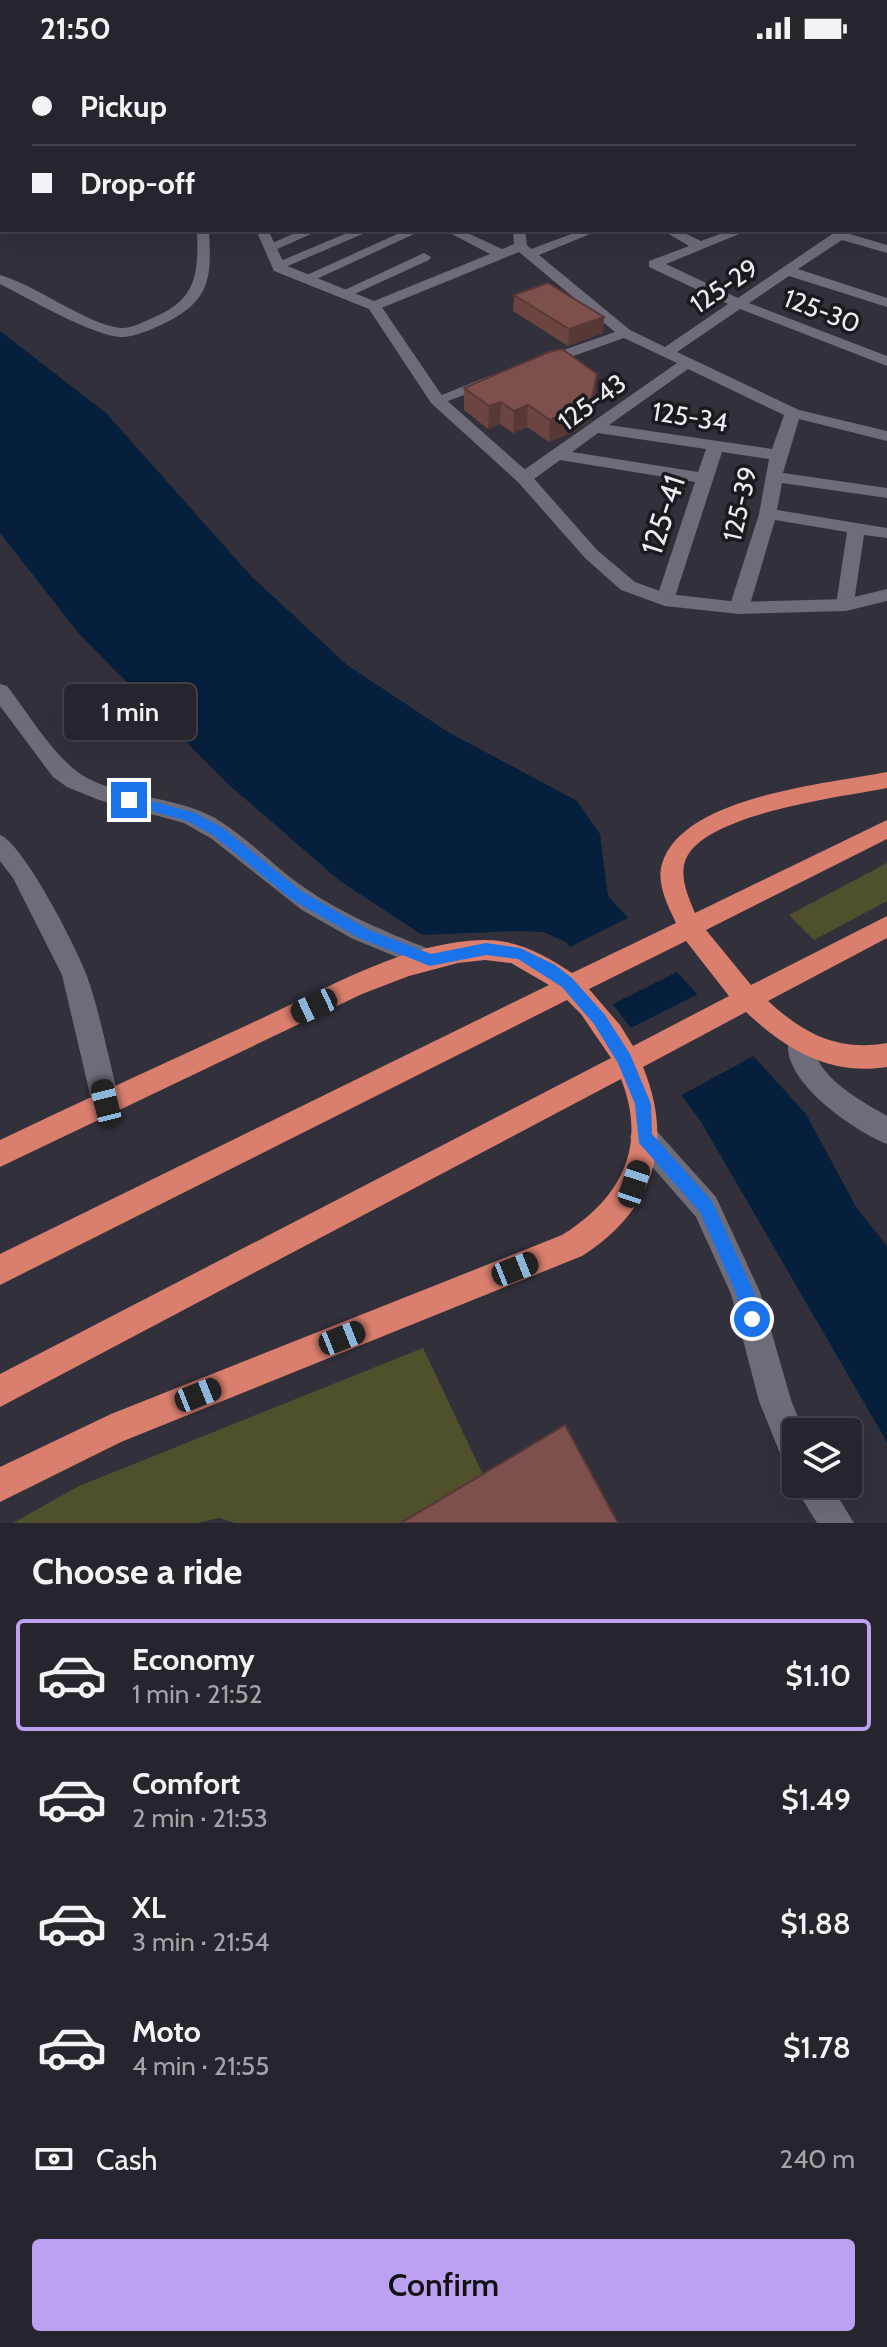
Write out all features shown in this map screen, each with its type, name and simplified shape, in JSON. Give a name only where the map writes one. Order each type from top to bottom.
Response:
[{"type":"highway","points":[[887,780],[741,813],[690,837],[675,854],[671,879],[675,895],[704,946],[756,1010],[800,1041],[835,1055],[870,1059],[887,1055]]},
{"type":"highway","points":[[0,1270],[887,829]]},
{"type":"highway","points":[[0,1391],[887,926]]},
{"type":"highway","points":[[0,1154],[363,984],[430,960],[473,950],[507,951],[531,958],[567,983],[600,1019],[625,1059],[643,1104],[644,1137],[639,1168],[625,1199],[603,1226],[572,1246],[111,1430],[0,1485]]},
{"type":"street","points":[[0,279],[121,333],[145,327],[179,311],[196,294],[205,271],[203,232]]},
{"type":"street","points":[[263,232],[278,265],[374,306],[437,400],[524,478],[610,573],[640,592],[665,600],[739,608],[846,605],[887,595]]},
{"type":"street","points":[[270,247],[309,232]]},
{"type":"street","points":[[278,265],[361,232]]},
{"type":"street","points":[[305,279],[412,232]]},
{"type":"street","points":[[454,232],[502,254]]},
{"type":"street","points":[[374,306],[523,243],[583,232]]},
{"type":"street","points":[[672,232],[700,246],[738,232]]},
{"type":"street","points":[[844,232],[887,249]]},
{"type":"street","name":"125-29","points":[[666,353],[741,305],[844,232]]},
{"type":"street","points":[[389,242],[457,272]]},
{"type":"street","points":[[523,243],[625,333],[793,413],[887,436]]},
{"type":"street","name":"125-30","points":[[700,246],[654,264],[741,305],[887,361]]},
{"type":"street","points":[[343,294],[424,257]]},
{"type":"street","points":[[789,271],[887,303]]},
{"type":"street","points":[[437,400],[625,333]]},
{"type":"street","name":"125-43","points":[[524,478],[687,363]]},
{"type":"street","name":"125-39","points":[[739,608],[768,514],[778,455],[793,413]]},
{"type":"street","name":"125-34","points":[[595,428],[778,455]]},
{"type":"street","name":"125-41","points":[[665,600],[715,447]]},
{"type":"street","points":[[560,455],[704,478]]},
{"type":"street","points":[[774,477],[887,493]]},
{"type":"street","points":[[768,514],[887,533]]},
{"type":"street","points":[[846,605],[856,528]]},
{"type":"street","points":[[0,691],[71,780],[98,792],[191,817],[218,831],[267,873],[329,915],[364,934],[430,960]]},
{"type":"street","points":[[0,844],[22,872],[74,975],[106,1103]]},
{"type":"street","points":[[800,1041],[800,1052],[811,1075],[887,1131]]},
{"type":"street","points":[[644,1137],[706,1207],[745,1292],[782,1418]]},
{"type":"street","points":[[820,1498],[837,1523]]},
{"type":"green space","points":[[887,863],[887,901],[814,940],[789,915]]},
{"type":"green space","points":[[423,1348],[487,1483],[421,1523],[235,1523],[219,1518],[198,1523],[13,1523],[79,1486]]},
{"type":"water","points":[[0,331],[106,413],[251,576],[347,665],[448,732],[577,801],[600,834],[608,896],[806,1114],[856,1207],[887,1246],[887,1442],[700,1120],[566,942],[543,932],[422,935],[340,881],[229,785],[80,635],[0,533]]},
{"type":"pier","points":[[632,916],[681,970],[609,1006],[566,949]]},
{"type":"pier","points":[[702,992],[759,1053],[678,1097],[627,1030]]},
{"type":"building","points":[[548,283],[604,317],[569,329],[514,295]]},
{"type":"building","points":[[562,349],[597,374],[592,398],[575,410],[550,420],[528,405],[514,411],[501,402],[489,406],[464,388],[549,352]]},
{"type":"building","points":[[565,1425],[618,1523],[401,1523]]},
{"type":"route","points":[[129,800],[191,817],[218,831],[296,895],[364,934],[430,960],[486,949],[520,954],[550,969],[567,983],[600,1019],[625,1059],[643,1104],[644,1137],[706,1207],[745,1292],[752,1319]]}]
